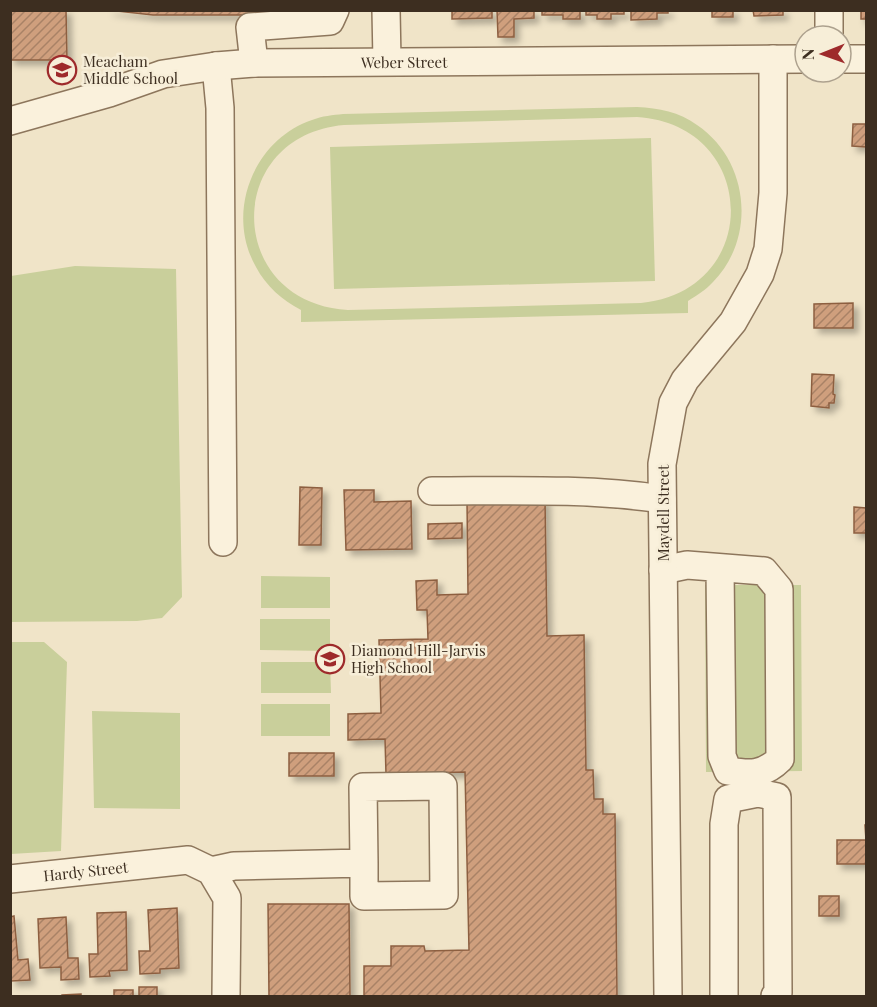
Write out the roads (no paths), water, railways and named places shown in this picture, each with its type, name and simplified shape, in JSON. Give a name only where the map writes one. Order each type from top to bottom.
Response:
[{"type":"street","points":[[254,63],[250,27],[330,21],[335,10]]},
{"type":"street","points":[[386,10],[387,61]]},
{"type":"street","name":"Maydell Street","points":[[668,996],[662,464],[673,403],[685,380],[733,322],[760,274],[768,249],[773,193],[773,59]]},
{"type":"street","name":"Weber Street","points":[[10,121],[109,93],[163,74],[216,66],[254,63],[387,61],[793,59]]},
{"type":"street","points":[[216,66],[220,108],[224,542]]},
{"type":"street","points":[[432,492],[569,490],[662,499]]},
{"type":"street","points":[[663,570],[687,565],[720,568],[764,572],[779,589],[780,759],[771,768],[751,774],[728,771],[722,756],[720,568]]},
{"type":"street","points":[[443,786],[444,895],[364,896],[364,863],[363,787],[443,786]]},
{"type":"street","points":[[724,996],[724,824],[728,799],[758,793],[777,797],[778,993],[775,996]]},
{"type":"street","name":"Hardy Street","points":[[10,879],[188,860],[211,871]]},
{"type":"street","points":[[226,996],[227,898],[211,871],[234,866],[364,863]]},
{"type":"place","name":"Meacham Middle School","points":[[62,70]]},
{"type":"place","name":"Diamond Hill-Jarvis High School","points":[[330,659]]}]
